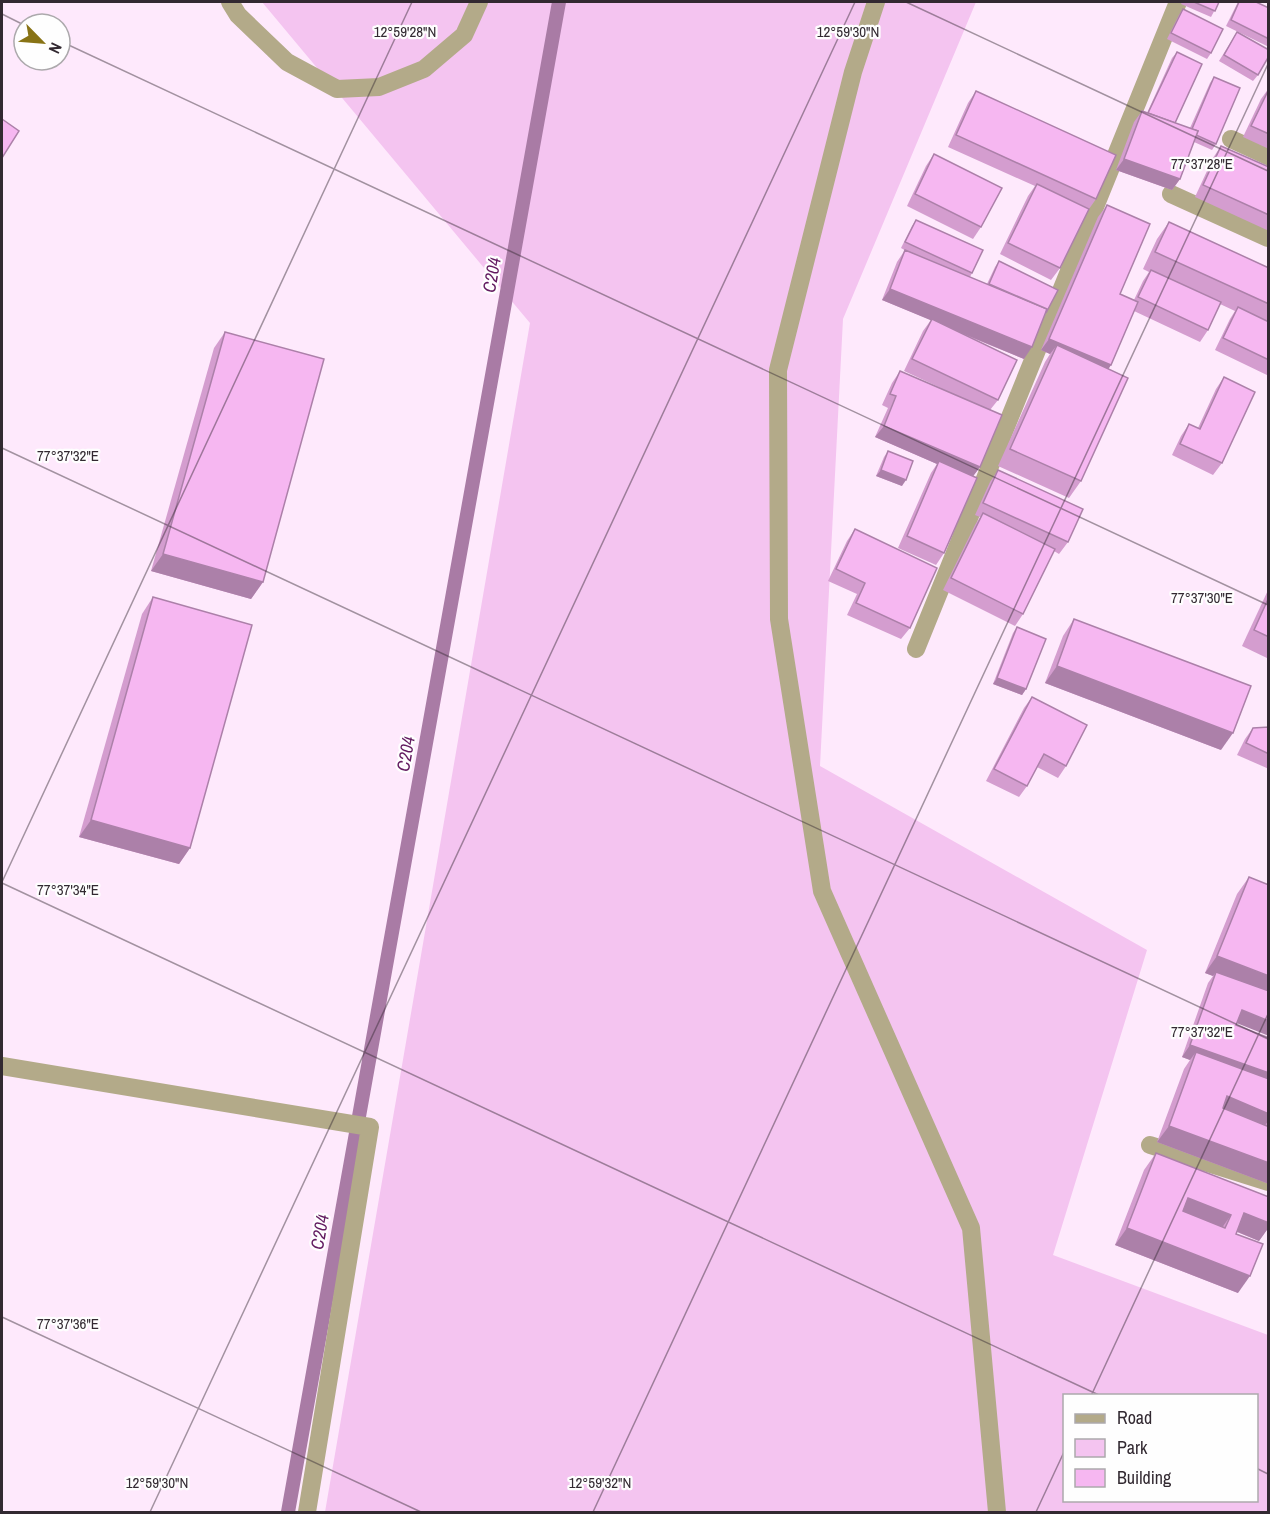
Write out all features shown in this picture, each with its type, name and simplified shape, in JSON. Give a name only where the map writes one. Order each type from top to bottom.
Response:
[{"type":"street","points":[[230,2],[238,15],[287,62],[337,89],[379,87],[424,69],[464,35],[479,2]]},
{"type":"street","points":[[876,2],[853,72],[778,370],[779,619],[822,891],[971,1228],[997,1512]]},
{"type":"street","points":[[916,649],[1178,2]]},
{"type":"street","points":[[1231,139],[1269,156]]},
{"type":"street","points":[[1171,194],[1269,238]]},
{"type":"street","points":[[2,1066],[370,1127],[307,1512]]},
{"type":"street","points":[[1150,1145],[1269,1182]]},
{"type":"green space","points":[[262,2],[976,2],[843,319],[820,766],[1147,950],[1053,1255],[1268,1335],[1268,1512],[325,1512],[530,323]]},
{"type":"building","points":[[1194,2],[1219,2],[1215,11]]},
{"type":"building","points":[[1239,2],[1256,2],[1269,8],[1269,39],[1231,20]]},
{"type":"building","points":[[1183,9],[1223,29],[1211,53],[1171,33]]},
{"type":"building","points":[[1237,32],[1269,50],[1269,56],[1258,75],[1224,55]]},
{"type":"building","points":[[1177,52],[1202,64],[1175,123],[1148,113]]},
{"type":"building","points":[[1214,77],[1240,88],[1216,144],[1196,135],[1198,131],[1192,129]]},
{"type":"building","points":[[1269,89],[1269,134],[1251,126]]},
{"type":"building","points":[[976,91],[1116,155],[1096,199],[956,135]]},
{"type":"building","points":[[1142,111],[1198,131],[1180,179],[1124,159]]},
{"type":"building","points":[[2,119],[19,131],[2,158]]},
{"type":"building","points":[[1221,146],[1269,167],[1269,215],[1203,185]]},
{"type":"building","points":[[934,154],[1002,188],[981,227],[915,194]]},
{"type":"building","points":[[1037,184],[1089,209],[1060,268],[1008,243]]},
{"type":"building","points":[[1107,205],[1150,224],[1120,294],[1138,302],[1111,365],[1049,339]]},
{"type":"building","points":[[916,220],[983,250],[972,273],[905,242]]},
{"type":"building","points":[[1169,222],[1269,268],[1269,304],[1155,252]]},
{"type":"building","points":[[905,250],[1047,309],[1032,347],[890,289]]},
{"type":"building","points":[[999,261],[1058,290],[1046,313],[1047,309],[989,284]]},
{"type":"building","points":[[1151,270],[1221,302],[1208,330],[1138,297]]},
{"type":"building","points":[[1238,307],[1269,322],[1269,360],[1223,338]]},
{"type":"building","points":[[932,319],[1017,360],[998,400],[912,359]]},
{"type":"building","points":[[225,332],[324,359],[263,582],[163,554]]},
{"type":"building","points":[[1057,345],[1128,378],[1081,481],[1010,449]]},
{"type":"building","points":[[900,371],[1002,415],[980,467],[884,426],[896,396],[890,394]]},
{"type":"building","points":[[1224,377],[1255,392],[1222,463],[1180,444],[1189,424],[1200,429]]},
{"type":"building","points":[[888,451],[913,461],[906,480],[881,470]]},
{"type":"building","points":[[939,461],[977,478],[944,553],[907,536]]},
{"type":"building","points":[[998,470],[1083,509],[1068,542],[983,503]]},
{"type":"building","points":[[983,513],[1055,549],[1023,614],[951,578]]},
{"type":"building","points":[[855,529],[937,568],[910,628],[856,603],[865,583],[836,569]]},
{"type":"building","points":[[153,597],[252,625],[190,848],[91,820]]},
{"type":"building","points":[[1269,597],[1269,637],[1254,630]]},
{"type":"building","points":[[1074,619],[1251,686],[1233,733],[1057,666]]},
{"type":"building","points":[[1017,627],[1046,639],[1026,689],[997,678]]},
{"type":"building","points":[[1032,697],[1087,725],[1066,766],[1044,754],[1027,786],[994,769]]},
{"type":"building","points":[[1269,727],[1269,754],[1246,743],[1253,728]]},
{"type":"building","points":[[1249,877],[1269,885],[1269,976],[1217,956]]},
{"type":"building","points":[[1216,972],[1269,991],[1269,1021],[1242,1010],[1236,1025],[1269,1038],[1269,1073],[1190,1045]]},
{"type":"building","points":[[1196,1052],[1269,1079],[1269,1114],[1227,1096],[1223,1108],[1267,1126],[1269,1123],[1269,1163],[1169,1126]]},
{"type":"building","points":[[1156,1153],[1269,1197],[1269,1223],[1244,1213],[1236,1234],[1263,1244],[1250,1276],[1127,1228]],"holes":[[[1188,1198],[1231,1215],[1225,1228],[1183,1211]]]},
{"type":"waterway","name":"C204","points":[[288,1512],[559,2]]}]
